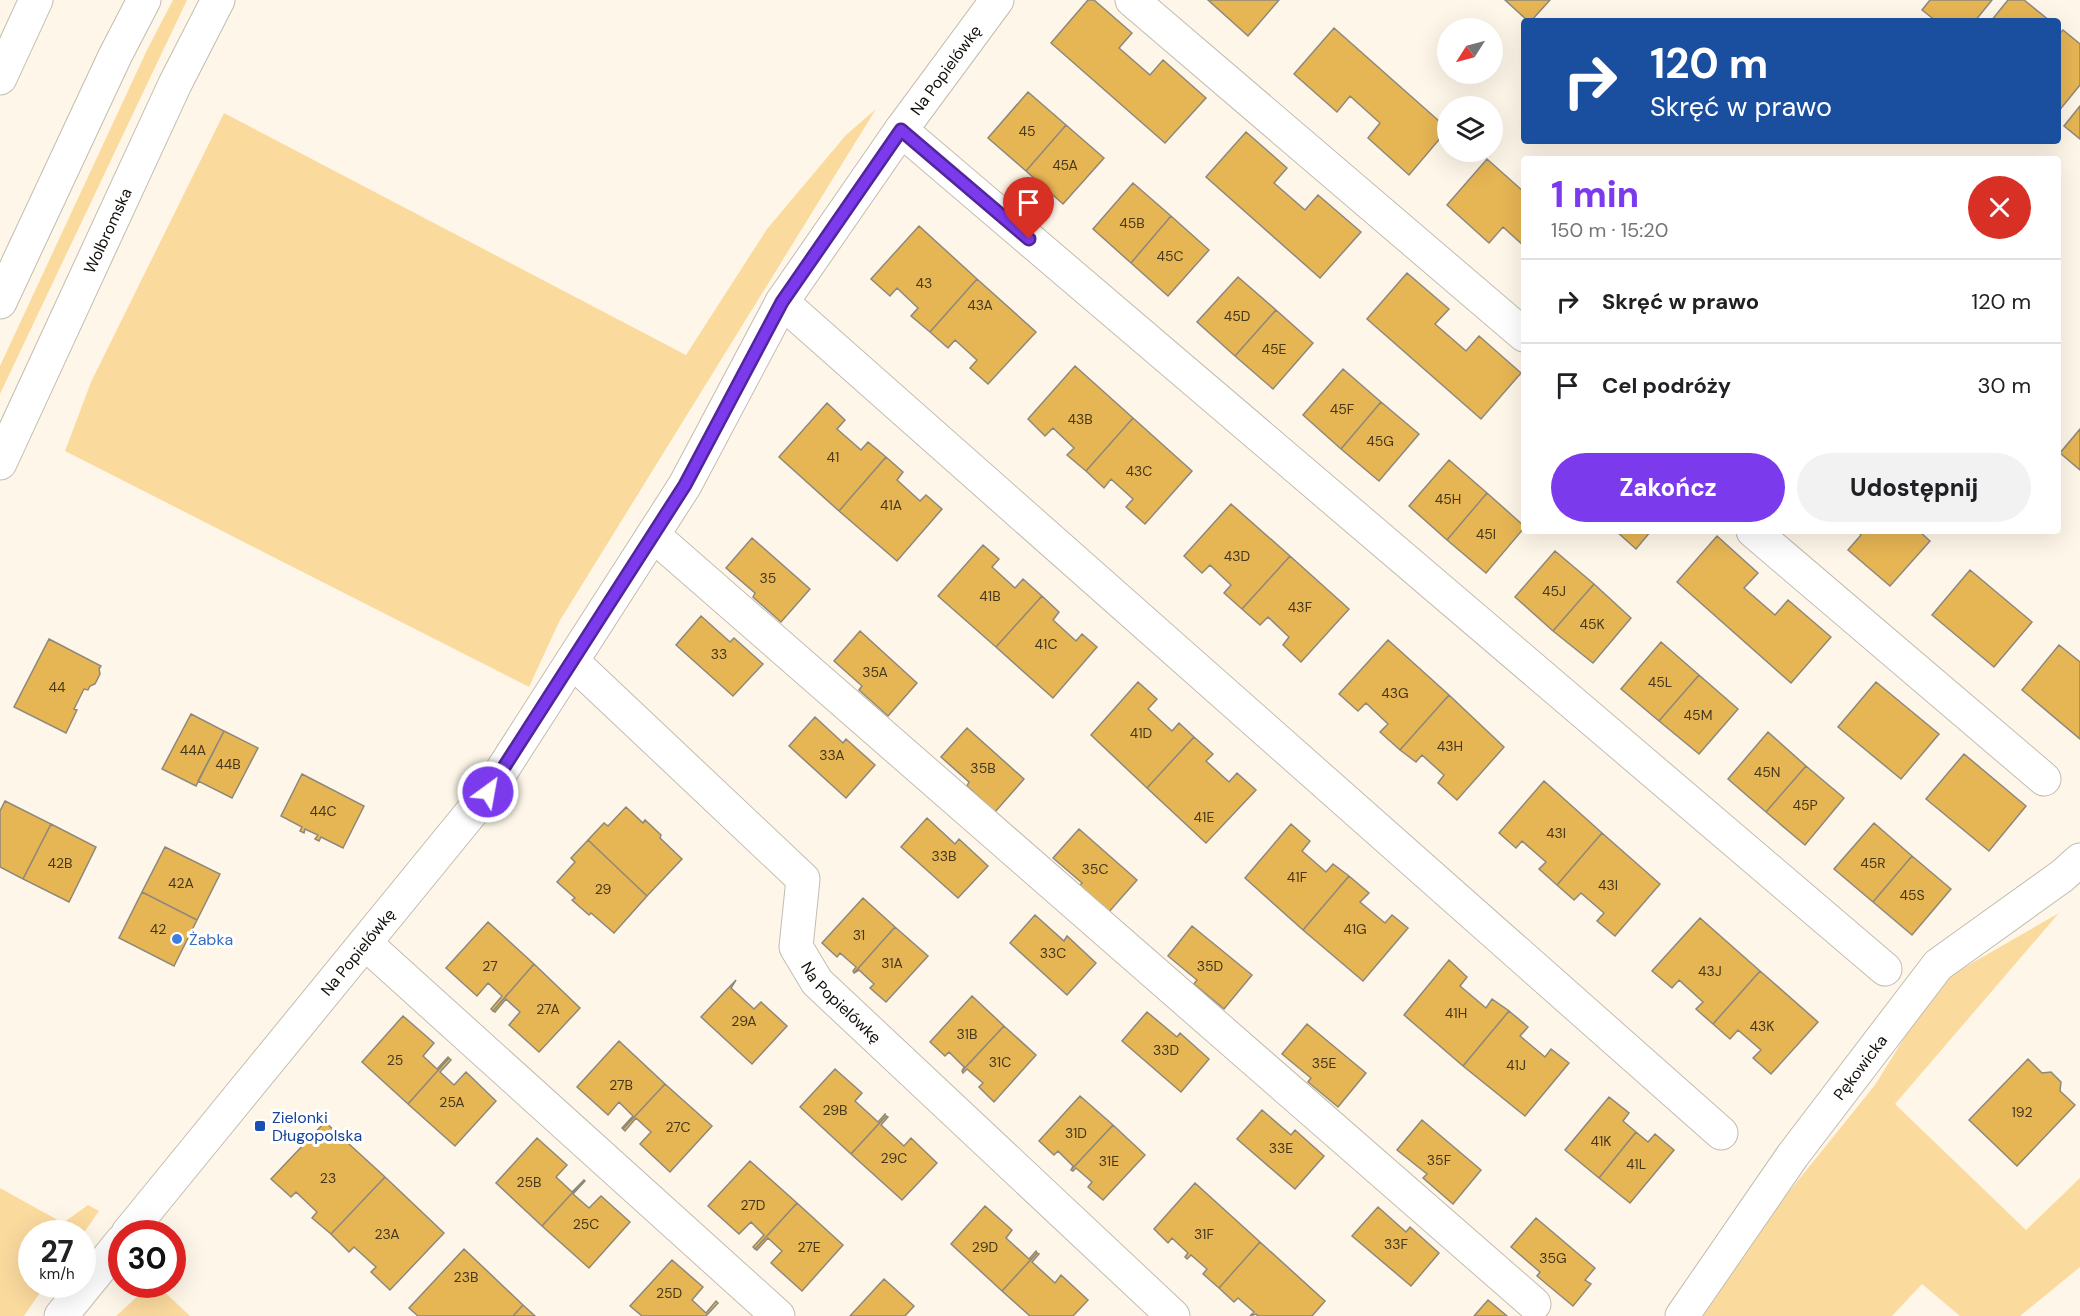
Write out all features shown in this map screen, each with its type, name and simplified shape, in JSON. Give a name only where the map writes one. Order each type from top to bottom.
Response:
[{"type":"street","points":[[0,78],[36,0]]},
{"type":"street","points":[[0,302],[115,56],[144,0]]},
{"type":"street","name":"Wolbromska","points":[[0,463],[170,95],[219,0]]},
{"type":"street","name":"Na Popielówkę","points":[[139,1220],[488,792],[685,485],[782,302],[901,130],[997,0]]},
{"type":"street","points":[[1132,0],[1521,332]]},
{"type":"street","points":[[901,130],[1885,969]]},
{"type":"street","points":[[782,302],[1721,1133]]},
{"type":"street","points":[[1758,534],[2044,779]]},
{"type":"street","points":[[653,535],[1534,1304]]},
{"type":"street","name":"Na Popielówkę","points":[[572,661],[803,879],[796,947],[817,982],[1173,1316]]},
{"type":"street","name":"Pękowicka","points":[[1682,1316],[1793,1155],[1938,965],[2062,876],[2080,860]]},
{"type":"street","points":[[365,943],[778,1316]]},
{"type":"street","points":[[61,1316],[108,1258]]},
{"type":"shaded area","points":[[173,0],[187,0],[0,394],[0,366],[147,50]]},
{"type":"shaded area","points":[[876,109],[559,622],[529,687],[65,451],[91,382],[224,113],[686,355],[767,229],[846,135]]},
{"type":"shaded area","points":[[2059,913],[1895,1104],[2026,1230],[2080,1178],[2080,1267],[2020,1316],[1960,1316],[1922,1284],[1892,1316],[1697,1316],[1699,1303],[1875,1085],[1939,982]]},
{"type":"shaded area","points":[[0,1188],[58,1220],[18,1220],[18,1298],[36,1298],[24,1316],[0,1316]]},
{"type":"shaded area","points":[[88,1205],[99,1211],[93,1220],[67,1220]]},
{"type":"shaded area","points":[[136,1298],[171,1298],[190,1316],[116,1316]]},
{"type":"building","points":[[1088,0],[1094,0],[1132,33],[1119,48],[1150,75],[1163,60],[1206,98],[1165,143],[1051,43]]},
{"type":"building","points":[[1208,0],[1279,0],[1248,36]]},
{"type":"building","points":[[1505,0],[1550,0],[1534,18],[1525,18]]},
{"type":"building","points":[[1930,0],[1992,0],[1977,18],[1932,18],[1922,10]]},
{"type":"building","points":[[2008,0],[2024,0],[2046,18],[1993,18]]},
{"type":"building","points":[[1334,28],[1437,119],[1437,142],[1409,175],[1368,138],[1380,123],[1350,96],[1337,112],[1294,74]]},
{"type":"building","points":[[2063,30],[2080,44],[2080,85],[2061,108],[2061,32]]},
{"type":"building","points":[[1028,92],[1066,125],[1026,171],[988,138]]},
{"type":"building","points":[[2080,106],[2080,139],[2064,126]]},
{"type":"building","points":[[1066,125],[1104,158],[1063,204],[1026,171]]},
{"type":"building","points":[[1246,132],[1287,168],[1274,183],[1305,210],[1318,195],[1361,232],[1320,278],[1206,177]]},
{"type":"building","points":[[1484,162],[1490,162],[1521,189],[1521,243],[1503,227],[1489,243],[1447,205]]},
{"type":"building","points":[[1133,183],[1171,216],[1131,263],[1093,229]]},
{"type":"building","points":[[1171,216],[1209,250],[1168,296],[1131,263]]},
{"type":"building","points":[[919,226],[977,279],[930,332],[911,316],[918,308],[897,288],[890,296],[871,279]]},
{"type":"building","points":[[1407,273],[1449,309],[1435,324],[1466,351],[1479,336],[1521,373],[1481,419],[1367,319]]},
{"type":"building","points":[[1238,277],[1276,310],[1235,356],[1197,322]]},
{"type":"building","points":[[977,279],[1036,332],[988,384],[970,368],[977,360],[955,340],[948,348],[930,332]]},
{"type":"building","points":[[1276,310],[1313,343],[1273,389],[1235,356]]},
{"type":"building","points":[[1075,366],[1133,418],[1086,471],[1067,455],[1074,448],[1053,428],[1045,436],[1028,419]]},
{"type":"building","points":[[1343,369],[1381,402],[1341,449],[1303,415]]},
{"type":"building","points":[[1381,402],[1419,434],[1379,481],[1341,449]]},
{"type":"building","points":[[827,403],[845,420],[837,429],[861,450],[868,442],[886,457],[839,511],[779,457]]},
{"type":"building","points":[[1133,418],[1192,471],[1145,524],[1126,507],[1133,499],[1111,479],[1104,488],[1086,471]]},
{"type":"building","points":[[2080,429],[2080,470],[2061,452]]},
{"type":"building","points":[[886,457],[903,472],[897,480],[920,501],[926,495],[942,509],[897,561],[839,511]]},
{"type":"building","points":[[1449,460],[1487,493],[1447,540],[1409,506]]},
{"type":"building","points":[[1487,493],[1521,523],[1521,532],[1486,573],[1447,540]]},
{"type":"building","points":[[1231,504],[1290,556],[1242,609],[1224,593],[1231,585],[1210,565],[1202,573],[1184,556]]},
{"type":"building","points":[[1619,534],[1648,534],[1636,549]]},
{"type":"building","points":[[1922,534],[1930,541],[1890,586],[1848,550],[1861,535]]},
{"type":"building","points":[[1717,536],[1758,573],[1744,588],[1775,615],[1788,600],[1831,637],[1791,683],[1677,582]]},
{"type":"building","points":[[752,538],[810,589],[781,622],[753,597],[755,593],[726,568]]},
{"type":"building","points":[[983,545],[999,559],[992,567],[1015,588],[1023,579],[1042,596],[996,647],[938,596]]},
{"type":"building","points":[[1555,551],[1594,584],[1553,631],[1515,597]]},
{"type":"building","points":[[1290,556],[1349,609],[1301,662],[1283,645],[1289,637],[1268,617],[1260,625],[1242,609]]},
{"type":"building","points":[[1970,570],[2032,622],[1994,667],[1932,615]]},
{"type":"building","points":[[1594,584],[1631,618],[1593,663],[1553,631]]},
{"type":"building","points":[[1042,596],[1059,612],[1053,620],[1076,641],[1082,634],[1097,647],[1053,698],[996,647]]},
{"type":"building","points":[[701,616],[730,642],[734,638],[763,664],[733,696],[676,645]]},
{"type":"building","points":[[860,631],[917,683],[888,716],[859,690],[862,686],[834,661]]},
{"type":"building","points":[[49,639],[101,666],[95,684],[88,690],[84,689],[66,733],[14,707]]},
{"type":"building","points":[[1388,640],[1449,695],[1400,750],[1380,732],[1388,724],[1366,703],[1358,711],[1339,694]]},
{"type":"building","points":[[1661,642],[1699,675],[1659,721],[1621,689]]},
{"type":"building","points":[[2059,645],[2080,662],[2080,739],[2022,690]]},
{"type":"building","points":[[1699,675],[1738,709],[1699,754],[1659,721]]},
{"type":"building","points":[[1138,682],[1157,699],[1148,709],[1172,731],[1179,723],[1194,737],[1147,788],[1091,735]]},
{"type":"building","points":[[1876,682],[1939,734],[1901,779],[1838,727]]},
{"type":"building","points":[[1449,695],[1504,747],[1457,800],[1438,783],[1444,775],[1422,755],[1416,762],[1400,750]]},
{"type":"building","points":[[191,714],[224,731],[196,786],[162,769]]},
{"type":"building","points":[[815,717],[843,743],[846,739],[875,765],[846,798],[789,746]]},
{"type":"building","points":[[967,728],[1024,779],[995,812],[967,786],[969,782],[941,757]]},
{"type":"building","points":[[224,731],[258,748],[232,798],[198,781]]},
{"type":"building","points":[[1768,732],[1806,766],[1766,812],[1728,779]]},
{"type":"building","points":[[1194,737],[1213,754],[1206,761],[1229,782],[1237,773],[1256,790],[1206,843],[1147,788]]},
{"type":"building","points":[[1964,754],[2026,806],[1989,851],[1926,799]]},
{"type":"building","points":[[1806,766],[1844,798],[1805,845],[1766,812]]},
{"type":"building","points":[[302,774],[364,806],[343,848],[321,837],[319,841],[315,839],[318,835],[305,829],[304,833],[300,831],[302,827],[281,816]]},
{"type":"building","points":[[1544,781],[1602,833],[1557,885],[1539,869],[1546,862],[1522,841],[1516,848],[1499,833]]},
{"type":"building","points":[[5,801],[51,824],[23,879],[0,867],[0,811]]},
{"type":"building","points":[[626,807],[643,823],[645,820],[682,859],[647,896],[588,840],[604,823],[608,826]]},
{"type":"building","points":[[927,818],[955,844],[959,839],[988,866],[958,898],[901,847]]},
{"type":"building","points":[[1874,823],[1912,856],[1873,902],[1834,869]]},
{"type":"building","points":[[51,824],[96,847],[69,902],[23,879]]},
{"type":"building","points":[[1291,824],[1310,841],[1302,851],[1326,872],[1333,864],[1349,876],[1303,930],[1245,878]]},
{"type":"building","points":[[1079,829],[1137,880],[1108,913],[1079,886],[1082,883],[1053,858]]},
{"type":"building","points":[[1602,833],[1660,884],[1615,936],[1597,921],[1604,913],[1581,893],[1574,900],[1557,885]]},
{"type":"building","points":[[588,840],[647,896],[614,933],[572,900],[575,898],[557,882],[575,862],[571,858]]},
{"type":"building","points":[[165,847],[220,874],[197,920],[142,892]]},
{"type":"building","points":[[1912,856],[1951,889],[1912,935],[1873,902]]},
{"type":"building","points":[[1349,876],[1369,893],[1360,902],[1385,923],[1392,915],[1408,928],[1363,981],[1303,930]]},
{"type":"building","points":[[142,892],[197,920],[174,966],[119,938]]},
{"type":"building","points":[[863,898],[895,927],[854,973],[856,967],[840,953],[837,957],[822,943]]},
{"type":"building","points":[[1035,915],[1064,941],[1067,936],[1096,963],[1067,995],[1010,943]]},
{"type":"building","points":[[1700,918],[1760,971],[1713,1024],[1696,1009],[1703,1002],[1679,980],[1672,988],[1652,971]]},
{"type":"building","points":[[488,922],[534,964],[493,1011],[491,1009],[502,996],[488,983],[477,996],[446,968]]},
{"type":"building","points":[[1192,926],[1252,975],[1224,1009],[1194,984],[1197,980],[1168,956]]},
{"type":"building","points":[[895,927],[928,956],[886,1002],[870,988],[874,984],[859,970],[854,973]]},
{"type":"building","points":[[1449,960],[1467,977],[1460,986],[1486,1008],[1492,999],[1509,1011],[1463,1066],[1404,1015]]},
{"type":"building","points":[[534,964],[580,1008],[539,1052],[509,1025],[520,1012],[506,999],[495,1012],[493,1011]]},
{"type":"building","points":[[1760,971],[1818,1022],[1771,1074],[1753,1058],[1761,1050],[1738,1030],[1730,1039],[1713,1024]]},
{"type":"building","points":[[736,980],[731,988],[754,1009],[761,1002],[787,1026],[752,1064],[701,1017]]},
{"type":"building","points":[[972,996],[1004,1026],[962,1071],[964,1067],[949,1052],[945,1056],[930,1042]]},
{"type":"building","points":[[1509,1011],[1528,1027],[1520,1036],[1545,1057],[1551,1049],[1569,1063],[1525,1116],[1463,1066]]},
{"type":"building","points":[[1147,1012],[1177,1037],[1180,1033],[1209,1059],[1181,1092],[1122,1041]]},
{"type":"building","points":[[403,1016],[434,1043],[423,1056],[437,1069],[449,1058],[408,1104],[362,1062]]},
{"type":"building","points":[[1307,1024],[1366,1073],[1338,1107],[1308,1082],[1311,1078],[1282,1054]]},
{"type":"building","points":[[1004,1026],[1036,1055],[994,1102],[979,1087],[983,1083],[967,1069],[963,1073],[962,1071]]},
{"type":"building","points":[[619,1041],[665,1084],[623,1129],[633,1116],[619,1102],[608,1115],[577,1087]]},
{"type":"building","points":[[449,1058],[451,1060],[440,1072],[454,1085],[466,1072],[496,1101],[455,1146],[408,1104]]},
{"type":"building","points":[[2028,1059],[2042,1073],[2051,1072],[2061,1082],[2060,1091],[2075,1105],[2017,1166],[1969,1120]]},
{"type":"building","points":[[835,1069],[862,1093],[855,1101],[878,1122],[885,1114],[886,1116],[851,1154],[800,1107]]},
{"type":"building","points":[[665,1084],[712,1126],[670,1172],[640,1144],[651,1132],[636,1118],[625,1131],[623,1129]]},
{"type":"building","points":[[1080,1096],[1113,1125],[1071,1170],[1073,1166],[1058,1151],[1054,1155],[1039,1141]]},
{"type":"building","points":[[1609,1097],[1629,1113],[1623,1121],[1636,1132],[1599,1178],[1565,1150]]},
{"type":"building","points":[[1262,1110],[1291,1135],[1295,1130],[1324,1156],[1295,1189],[1237,1139]]},
{"type":"building","points":[[886,1116],[888,1117],[881,1125],[904,1146],[911,1138],[937,1163],[902,1200],[851,1154]]},
{"type":"building","points":[[1422,1120],[1481,1170],[1453,1204],[1423,1178],[1427,1174],[1397,1150]]},
{"type":"building","points":[[325,1122],[385,1177],[331,1234],[312,1218],[317,1212],[296,1192],[291,1197],[271,1179]]},
{"type":"building","points":[[1113,1125],[1145,1155],[1103,1200],[1088,1187],[1092,1182],[1076,1168],[1071,1170]]},
{"type":"building","points":[[1636,1132],[1648,1142],[1655,1134],[1674,1150],[1630,1203],[1599,1178]]},
{"type":"building","points":[[537,1138],[567,1165],[556,1177],[572,1192],[584,1180],[542,1226],[496,1183]]},
{"type":"building","points":[[750,1161],[797,1203],[755,1249],[753,1247],[764,1235],[751,1222],[739,1234],[708,1206]]},
{"type":"building","points":[[385,1177],[444,1233],[390,1290],[371,1272],[376,1267],[354,1247],[349,1252],[331,1234]]},
{"type":"building","points":[[584,1180],[573,1194],[589,1208],[601,1196],[630,1222],[589,1268],[542,1226]]},
{"type":"building","points":[[1195,1183],[1260,1242],[1219,1288],[1203,1274],[1207,1269],[1191,1255],[1187,1259],[1185,1257],[1188,1253],[1172,1238],[1168,1243],[1154,1229]]},
{"type":"building","points":[[797,1203],[843,1245],[802,1291],[771,1263],[782,1251],[768,1238],[757,1250],[755,1249]]},
{"type":"building","points":[[985,1206],[1012,1230],[1006,1238],[1029,1259],[1036,1251],[1037,1253],[1002,1291],[951,1244]]},
{"type":"building","points":[[1378,1207],[1406,1232],[1410,1227],[1439,1253],[1411,1286],[1352,1236]]},
{"type":"building","points":[[1536,1218],[1595,1268],[1585,1280],[1591,1284],[1573,1306],[1537,1276],[1540,1272],[1511,1247]]},
{"type":"building","points":[[1260,1242],[1325,1301],[1312,1316],[1258,1316],[1256,1314],[1250,1316],[1254,1312],[1238,1298],[1234,1302],[1219,1288]]},
{"type":"building","points":[[464,1249],[523,1305],[513,1316],[418,1316],[409,1308]]},
{"type":"building","points":[[1037,1253],[1039,1254],[1032,1262],[1055,1283],[1061,1275],[1088,1300],[1073,1316],[1030,1316],[1002,1291]]},
{"type":"building","points":[[672,1260],[703,1287],[692,1300],[706,1313],[716,1301],[718,1303],[706,1316],[642,1316],[630,1306]]},
{"type":"building","points":[[884,1279],[914,1306],[905,1316],[850,1316]]},
{"type":"building","points":[[1488,1300],[1507,1316],[1474,1316]]},
{"type":"building","points":[[523,1305],[535,1316],[513,1316]]},
{"type":"place","name":"Żabka","points":[[177,939]]},
{"type":"place","name":"Zielonki Długopolska","points":[[260,1126]]},
{"type":"route","points":[[488,792],[685,485],[782,302],[901,130],[1029,239]]}]
